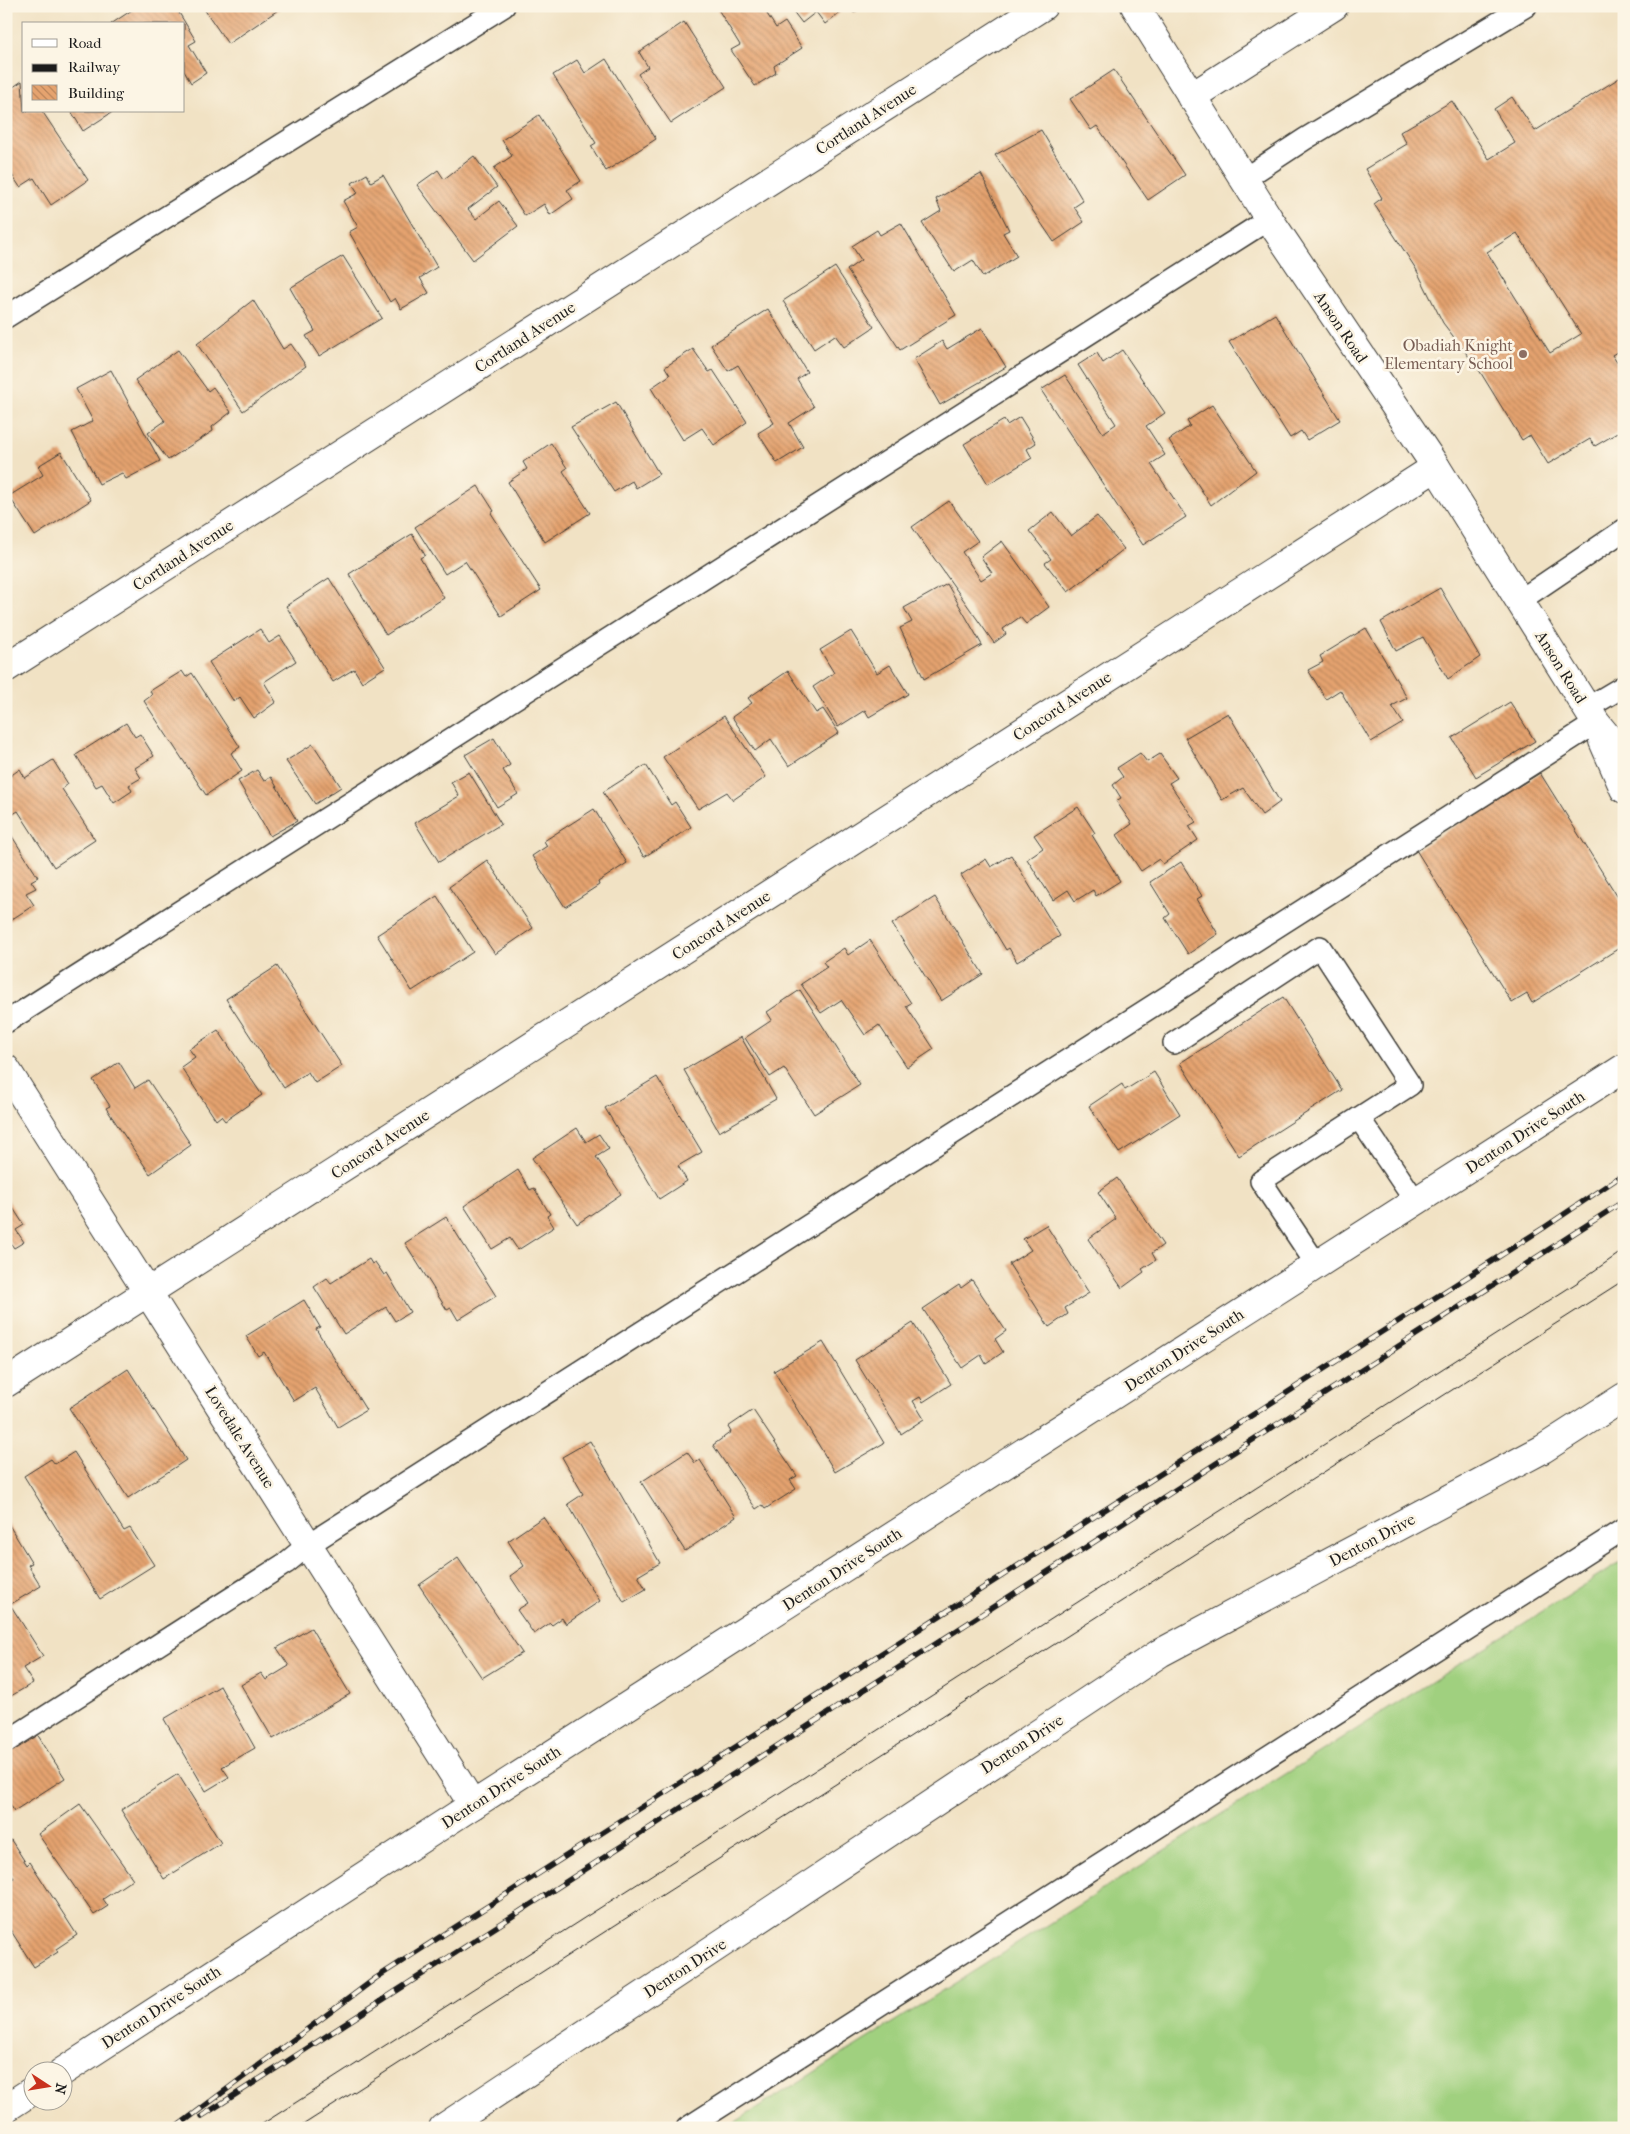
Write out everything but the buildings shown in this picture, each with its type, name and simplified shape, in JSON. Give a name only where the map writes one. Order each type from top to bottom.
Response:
[{"type":"street","name":"Cortland Avenue","points":[[6,668],[1043,6]]},
{"type":"street","name":"Anson Road","points":[[1135,6],[1269,219],[1436,467],[1592,716],[1624,757]]},
{"type":"street","points":[[1191,97],[1334,6]]},
{"type":"street","name":"Concord Avenue","points":[[6,1383],[1436,467]]},
{"type":"street","name":"Anson Road","points":[[1592,716],[1624,789]]},
{"type":"street","name":"Denton Drive South","points":[[72,2066],[473,1805],[1624,1068]]},
{"type":"street","name":"Lovedale Avenue","points":[[6,1069],[473,1805]]},
{"type":"street","name":"Denton Drive","points":[[443,2128],[1160,1653],[1543,1449],[1624,1397]]},
{"type":"street","points":[[6,2108],[22,2098]]},
{"type":"lane","points":[[6,317],[504,6]]},
{"type":"lane","points":[[1244,179],[1306,139],[1526,6]]},
{"type":"lane","points":[[6,1022],[1269,219]]},
{"type":"lane","points":[[1520,600],[1624,530]]},
{"type":"lane","points":[[6,1742],[286,1563],[308,1545],[1592,716],[1624,686]]},
{"type":"lane","points":[[1174,1043],[1320,948],[1410,1085],[1261,1181],[1317,1265]]},
{"type":"lane","points":[[1359,1118],[1416,1202]]},
{"type":"lane","points":[[687,2128],[1624,1529]]},
{"type":"green space","points":[[1624,1560],[1624,2128],[726,2128]]},
{"type":"tram line","points":[[256,2128],[1578,1282],[1624,1250]]},
{"type":"tram line","points":[[298,2128],[1624,1280]]},
{"type":"railway","points":[[175,2128],[376,1978],[1545,1227],[1624,1174]]},
{"type":"railway","points":[[202,2116],[1624,1201]]},
{"type":"place","name":"Obadiah Knight Elementary School","points":[[1523,354]]}]
